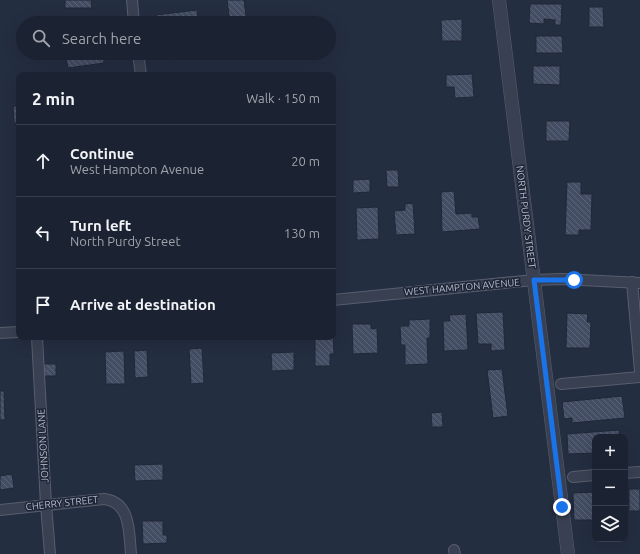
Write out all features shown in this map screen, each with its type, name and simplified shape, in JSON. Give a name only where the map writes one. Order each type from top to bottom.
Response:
[{"type":"street","points":[[132,0],[133,16]]},
{"type":"street","name":"NORTH PURDY STREET","points":[[499,0],[568,554]]},
{"type":"street","points":[[139,60],[141,72]]},
{"type":"street","name":"WEST HAMPTON AVENUE","points":[[336,300],[534,280],[569,279],[636,282]]},
{"type":"street","points":[[636,282],[640,371]]},
{"type":"street","points":[[0,334],[16,332]]},
{"type":"street","name":"JOHNSON LANE","points":[[37,340],[50,554]]},
{"type":"street","points":[[561,384],[640,377]]},
{"type":"street","points":[[628,473],[640,472]]},
{"type":"street","points":[[573,477],[592,475]]},
{"type":"street","name":"CHERRY STREET","points":[[0,510],[104,499],[110,500],[118,504],[126,514],[131,554]]},
{"type":"building","points":[[65,0],[91,0],[92,8],[65,8]]},
{"type":"building","points":[[227,0],[244,0],[246,16],[229,16]]},
{"type":"building","points":[[530,4],[562,4],[561,25],[555,25],[555,20],[544,19],[544,24],[529,23]]},
{"type":"building","points":[[589,7],[603,7],[604,27],[589,27]]},
{"type":"building","points":[[197,10],[198,16],[156,16]]},
{"type":"building","points":[[462,19],[462,41],[442,41],[441,20]]},
{"type":"building","points":[[536,36],[562,36],[563,53],[536,53]]},
{"type":"building","points":[[66,60],[104,60],[104,63],[68,68]]},
{"type":"building","points":[[533,66],[560,66],[560,85],[533,84]]},
{"type":"building","points":[[472,74],[474,97],[455,98],[454,87],[446,87],[446,75]]},
{"type":"building","points":[[13,106],[16,106],[16,123],[14,123]]},
{"type":"building","points":[[546,121],[570,121],[569,141],[546,141]]},
{"type":"building","points":[[386,170],[398,170],[399,187],[387,187]]},
{"type":"building","points":[[370,179],[370,192],[353,193],[353,180]]},
{"type":"building","points":[[567,182],[581,182],[581,194],[592,194],[591,230],[579,230],[579,235],[565,235]]},
{"type":"building","points":[[454,191],[456,214],[472,213],[472,217],[478,217],[480,229],[442,232],[441,192]]},
{"type":"building","points":[[413,203],[415,234],[396,235],[394,211],[405,210],[405,204]]},
{"type":"building","points":[[378,207],[379,239],[357,240],[356,208]]},
{"type":"building","points":[[503,312],[505,350],[491,351],[491,344],[478,344],[476,313]]},
{"type":"building","points":[[567,313],[588,314],[587,322],[591,322],[590,348],[566,348]]},
{"type":"building","points":[[466,314],[468,350],[444,351],[443,321],[450,321],[449,315]]},
{"type":"building","points":[[430,319],[430,338],[427,338],[428,364],[405,365],[405,345],[401,345],[400,326],[409,326],[409,320]]},
{"type":"building","points":[[352,324],[371,324],[371,329],[377,328],[378,353],[353,354]]},
{"type":"building","points":[[315,340],[333,340],[334,354],[330,354],[330,366],[315,366]]},
{"type":"building","points":[[202,348],[204,383],[191,384],[189,349]]},
{"type":"building","points":[[147,350],[148,377],[135,378],[134,351]]},
{"type":"building","points":[[124,351],[125,384],[106,384],[105,352]]},
{"type":"building","points":[[294,352],[294,370],[272,371],[271,353]]},
{"type":"building","points":[[40,364],[56,364],[56,376],[40,376]]},
{"type":"building","points":[[502,369],[508,416],[493,418],[487,370]]},
{"type":"building","points":[[0,391],[4,391],[5,420],[0,420]]},
{"type":"building","points":[[622,396],[625,418],[572,423],[572,418],[564,419],[562,402]]},
{"type":"building","points":[[442,412],[443,427],[432,427],[431,413]]},
{"type":"building","points":[[619,430],[619,434],[592,434],[592,453],[568,454],[567,434]]},
{"type":"building","points":[[163,464],[163,480],[135,481],[134,465]]},
{"type":"building","points":[[12,474],[14,488],[0,490],[0,476]]},
{"type":"building","points":[[629,489],[640,489],[640,511],[629,511]]},
{"type":"building","points":[[592,492],[592,520],[574,520],[573,493]]},
{"type":"building","points":[[142,521],[163,521],[163,535],[167,535],[167,543],[143,544]]},
{"type":"route","points":[[562,507],[534,280],[574,280]]}]
